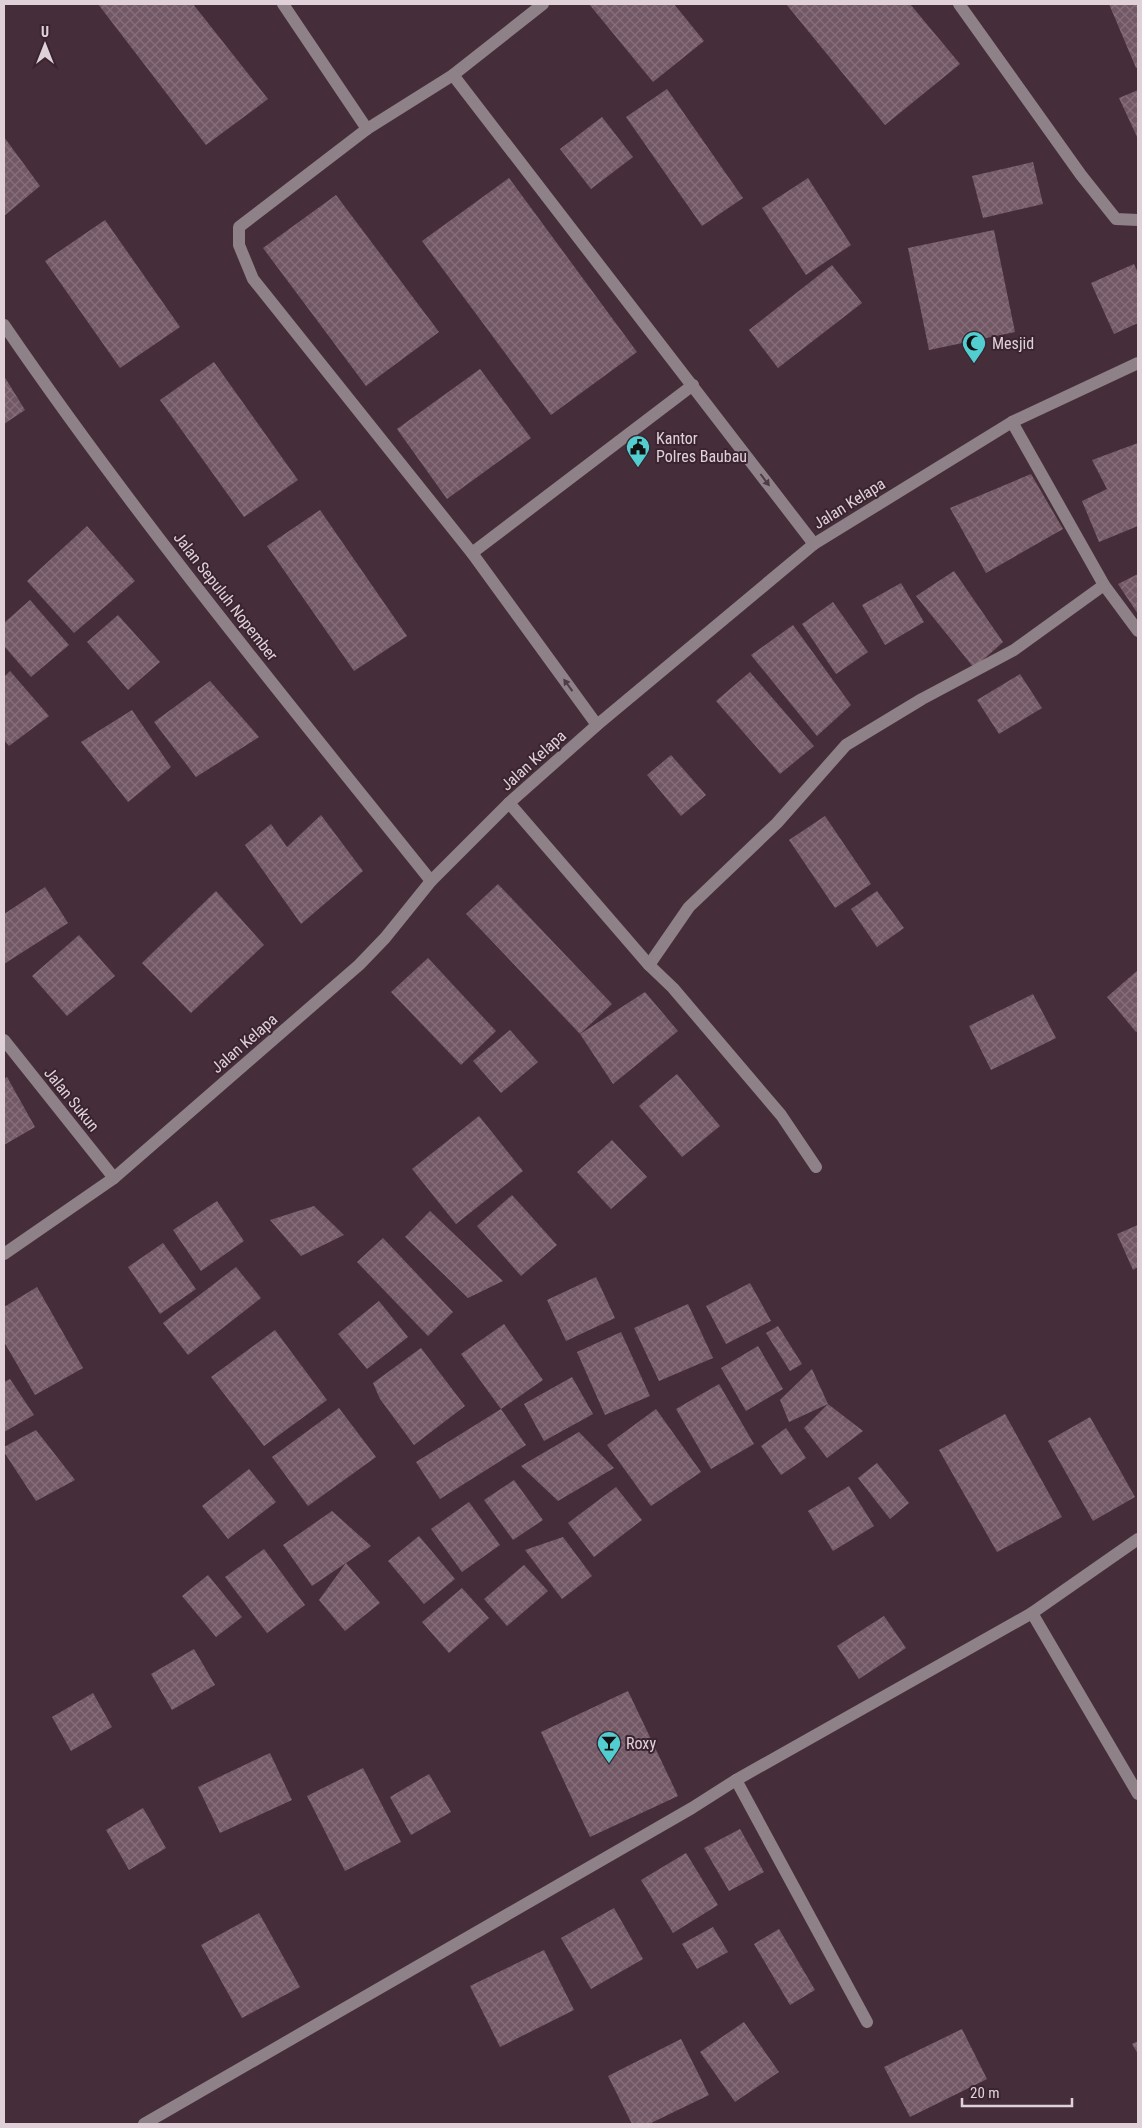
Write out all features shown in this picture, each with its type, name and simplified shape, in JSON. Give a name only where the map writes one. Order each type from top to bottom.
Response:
[{"type":"street","points":[[284,4],[367,129]]},
{"type":"street","points":[[543,4],[453,75],[367,129],[239,228],[239,245],[253,279],[472,553],[597,725]]},
{"type":"street","points":[[959,4],[1081,175],[1116,219],[1138,220]]},
{"type":"street","points":[[453,75],[814,544]]},
{"type":"street","name":"Jalan Sepuluh Nopember","points":[[4,325],[62,410],[246,649],[431,881]]},
{"type":"street","name":"Jalan Kelapa","points":[[4,1254],[114,1178],[358,966],[385,938],[431,881],[509,803],[597,725],[814,544],[1012,422],[1138,363]]},
{"type":"street","points":[[472,553],[693,385]]},
{"type":"street","points":[[1012,422],[1104,585],[1138,631]]},
{"type":"street","points":[[649,966],[689,907],[777,823],[846,745],[922,699],[1014,650],[1104,585]]},
{"type":"street","points":[[509,803],[649,966],[673,988],[782,1115],[816,1167]]},
{"type":"street","name":"Jalan Sukun","points":[[4,1040],[114,1178]]},
{"type":"street","points":[[148,2123],[674,1818],[736,1780],[1032,1612],[1138,1539]]},
{"type":"street","points":[[1032,1612],[1138,1794]]},
{"type":"street","points":[[736,1780],[866,2022]]},
{"type":"building","points":[[98,4],[193,4],[268,99],[206,145]]},
{"type":"building","points":[[589,4],[674,4],[704,41],[653,82]]},
{"type":"building","points":[[786,4],[910,4],[960,64],[885,125]]},
{"type":"building","points":[[1109,4],[1138,4],[1138,67],[1136,68]]},
{"type":"building","points":[[667,89],[743,198],[702,226],[626,117]]},
{"type":"building","points":[[1138,90],[1138,139],[1119,98]]},
{"type":"building","points":[[602,117],[633,157],[591,189],[560,149]]},
{"type":"building","points":[[4,137],[40,186],[4,216]]},
{"type":"building","points":[[1033,162],[1043,204],[983,218],[972,176]]},
{"type":"building","points":[[509,178],[637,352],[551,415],[422,241]]},
{"type":"building","points":[[808,178],[851,245],[806,275],[762,208]]},
{"type":"building","points":[[336,195],[439,332],[366,386],[263,248]]},
{"type":"building","points":[[105,220],[180,327],[120,368],[45,261]]},
{"type":"building","points":[[994,230],[1015,332],[929,350],[908,248]]},
{"type":"building","points":[[1134,264],[1138,273],[1138,323],[1114,334],[1091,283]]},
{"type":"building","points":[[832,265],[862,303],[778,368],[749,330]]},
{"type":"building","points":[[214,362],[298,480],[244,517],[160,400]]},
{"type":"building","points":[[480,369],[531,438],[447,499],[397,429]]},
{"type":"building","points":[[4,376],[25,410],[4,424]]},
{"type":"building","points":[[1138,443],[1138,526],[1099,542],[1082,501],[1107,489],[1092,460]]},
{"type":"building","points":[[1031,474],[1063,529],[986,573],[950,508]]},
{"type":"building","points":[[320,510],[407,636],[354,671],[267,546]]},
{"type":"building","points":[[87,526],[135,581],[74,633],[27,581]]},
{"type":"building","points":[[954,571],[1003,642],[974,668],[916,596]]},
{"type":"building","points":[[1138,574],[1138,614],[1118,584]]},
{"type":"building","points":[[901,583],[924,622],[885,645],[862,605]]},
{"type":"building","points":[[30,600],[69,645],[31,677],[4,646],[4,623]]},
{"type":"building","points":[[833,602],[868,652],[836,674],[802,624]]},
{"type":"building","points":[[118,615],[160,662],[128,690],[87,642]]},
{"type":"building","points":[[793,625],[851,705],[817,736],[751,655]]},
{"type":"building","points":[[10,671],[49,716],[9,746],[4,740],[4,677]]},
{"type":"building","points":[[750,672],[814,746],[780,774],[716,701]]},
{"type":"building","points":[[1020,674],[1042,708],[999,734],[977,700]]},
{"type":"building","points":[[210,681],[259,737],[196,777],[154,722]]},
{"type":"building","points":[[132,710],[171,767],[128,802],[81,742]]},
{"type":"building","points":[[671,755],[706,795],[681,816],[647,775]]},
{"type":"building","points":[[321,815],[363,871],[301,924],[245,845],[271,824],[287,847]]},
{"type":"building","points":[[825,816],[871,884],[835,908],[789,840]]},
{"type":"building","points":[[498,884],[612,1004],[580,1034],[466,914]]},
{"type":"building","points":[[45,887],[68,923],[4,964],[4,914]]},
{"type":"building","points":[[216,891],[264,945],[191,1013],[142,963]]},
{"type":"building","points":[[877,891],[904,928],[877,947],[851,909]]},
{"type":"building","points":[[79,935],[115,976],[67,1016],[32,976]]},
{"type":"building","points":[[428,958],[496,1031],[461,1065],[391,992]]},
{"type":"building","points":[[1138,970],[1138,1031],[1136,1032],[1107,997]]},
{"type":"building","points":[[645,992],[678,1031],[613,1084],[580,1034]]},
{"type":"building","points":[[1033,994],[1056,1038],[991,1070],[969,1026]]},
{"type":"building","points":[[510,1030],[538,1062],[501,1093],[473,1061]]},
{"type":"building","points":[[677,1074],[720,1126],[682,1157],[639,1106]]},
{"type":"building","points":[[7,1077],[35,1127],[4,1145],[4,1079]]},
{"type":"building","points":[[479,1116],[523,1171],[456,1224],[412,1169]]},
{"type":"building","points":[[612,1140],[647,1177],[611,1209],[577,1172]]},
{"type":"building","points":[[512,1195],[557,1245],[521,1276],[477,1226]]},
{"type":"building","points":[[217,1201],[244,1241],[201,1271],[173,1230]]},
{"type":"building","points":[[314,1206],[344,1235],[301,1256],[270,1220]]},
{"type":"building","points":[[430,1211],[503,1281],[468,1298],[405,1237]]},
{"type":"building","points":[[1138,1225],[1138,1267],[1133,1270],[1117,1234]]},
{"type":"building","points":[[383,1238],[453,1312],[428,1336],[357,1262]]},
{"type":"building","points":[[163,1243],[196,1289],[160,1314],[128,1267]]},
{"type":"building","points":[[236,1267],[261,1298],[188,1355],[163,1323]]},
{"type":"building","points":[[596,1277],[615,1318],[566,1341],[547,1300]]},
{"type":"building","points":[[750,1283],[771,1321],[726,1344],[706,1306]]},
{"type":"building","points":[[37,1287],[83,1368],[35,1395],[4,1342],[4,1307]]},
{"type":"building","points":[[379,1301],[408,1337],[367,1369],[338,1334]]},
{"type":"building","points":[[688,1304],[713,1358],[659,1381],[634,1328]]},
{"type":"building","points":[[504,1324],[543,1380],[501,1409],[461,1354]]},
{"type":"building","points":[[778,1326],[802,1364],[790,1371],[766,1333]]},
{"type":"building","points":[[275,1330],[327,1400],[264,1446],[211,1377]]},
{"type":"building","points":[[621,1332],[650,1396],[605,1415],[577,1352]]},
{"type":"building","points":[[758,1346],[783,1389],[746,1411],[721,1368]]},
{"type":"building","points":[[421,1348],[465,1406],[414,1445],[380,1399],[373,1383]]},
{"type":"building","points":[[812,1369],[828,1404],[789,1422],[780,1400]]},
{"type":"building","points":[[572,1377],[593,1414],[544,1441],[524,1404]]},
{"type":"building","points":[[10,1379],[34,1415],[4,1432],[4,1382]]},
{"type":"building","points":[[719,1384],[754,1444],[711,1469],[676,1409]]},
{"type":"building","points":[[828,1404],[863,1431],[827,1458],[804,1428]]},
{"type":"building","points":[[339,1408],[376,1457],[308,1506],[272,1457]]},
{"type":"building","points":[[501,1409],[526,1445],[440,1499],[416,1462]]},
{"type":"building","points":[[656,1409],[701,1472],[651,1506],[607,1445]]},
{"type":"building","points":[[1005,1414],[1062,1517],[997,1552],[939,1450]]},
{"type":"building","points":[[1090,1417],[1135,1497],[1093,1521],[1048,1441]]},
{"type":"building","points":[[786,1428],[806,1458],[781,1475],[761,1446]]},
{"type":"building","points":[[36,1430],[75,1480],[36,1501],[4,1452],[4,1447]]},
{"type":"building","points":[[579,1432],[614,1468],[558,1501],[521,1466]]},
{"type":"building","points":[[877,1463],[909,1503],[890,1519],[858,1478]]},
{"type":"building","points":[[249,1469],[276,1502],[228,1539],[202,1506]]},
{"type":"building","points":[[514,1480],[543,1520],[513,1540],[484,1500]]},
{"type":"building","points":[[849,1486],[874,1526],[833,1551],[808,1511]]},
{"type":"building","points":[[616,1487],[642,1520],[594,1557],[568,1523]]},
{"type":"building","points":[[469,1502],[500,1545],[462,1572],[431,1529]]},
{"type":"building","points":[[332,1511],[371,1546],[312,1586],[283,1545]]},
{"type":"building","points":[[419,1536],[455,1579],[424,1604],[388,1561]]},
{"type":"building","points":[[563,1537],[592,1576],[562,1599],[525,1550]]},
{"type":"building","points":[[264,1549],[305,1605],[267,1633],[225,1577]]},
{"type":"building","points":[[346,1563],[380,1603],[345,1631],[319,1600]]},
{"type":"building","points":[[524,1565],[548,1591],[507,1626],[484,1599]]},
{"type":"building","points":[[208,1575],[242,1617],[216,1637],[182,1596]]},
{"type":"building","points":[[462,1588],[489,1618],[449,1653],[422,1622]]},
{"type":"building","points":[[884,1616],[906,1648],[859,1679],[837,1646]]},
{"type":"building","points":[[194,1649],[215,1685],[172,1710],[151,1674]]},
{"type":"building","name":"Roxy","points":[[628,1691],[678,1796],[590,1837],[541,1732]]},
{"type":"building","points":[[93,1693],[112,1727],[71,1751],[52,1717]]},
{"type":"building","points":[[270,1753],[292,1800],[220,1833],[198,1787]]},
{"type":"building","points":[[363,1768],[401,1842],[345,1871],[307,1796]]},
{"type":"building","points":[[429,1774],[451,1812],[411,1835],[390,1797]]},
{"type":"building","points":[[143,1808],[166,1848],[129,1870],[106,1830]]},
{"type":"building","points":[[740,1829],[764,1872],[729,1891],[704,1848]]},
{"type":"building","points":[[686,1853],[718,1905],[673,1933],[641,1880]]},
{"type":"building","points":[[614,1908],[643,1959],[591,1989],[561,1938]]},
{"type":"building","points":[[259,1913],[300,1987],[242,2018],[201,1945]]},
{"type":"building","points":[[713,1927],[728,1952],[697,1969],[682,1944]]},
{"type":"building","points":[[779,1929],[815,1990],[790,2005],[754,1944]]},
{"type":"building","points":[[544,1950],[574,2010],[500,2047],[470,1986]]},
{"type":"building","points":[[744,2022],[779,2072],[735,2102],[700,2052]]},
{"type":"building","points":[[962,2029],[987,2079],[910,2117],[884,2067]]},
{"type":"building","points":[[681,2039],[709,2095],[649,2124],[632,2124],[608,2076]]},
{"type":"building","points":[[1138,2041],[1138,2054],[1132,2044]]},
{"type":"place","name":"Mesjid","points":[[974,364]]},
{"type":"place","name":"Kantor Polres Baubau","points":[[638,468]]},
{"type":"place","name":"Roxy","points":[[609,1764]]}]
